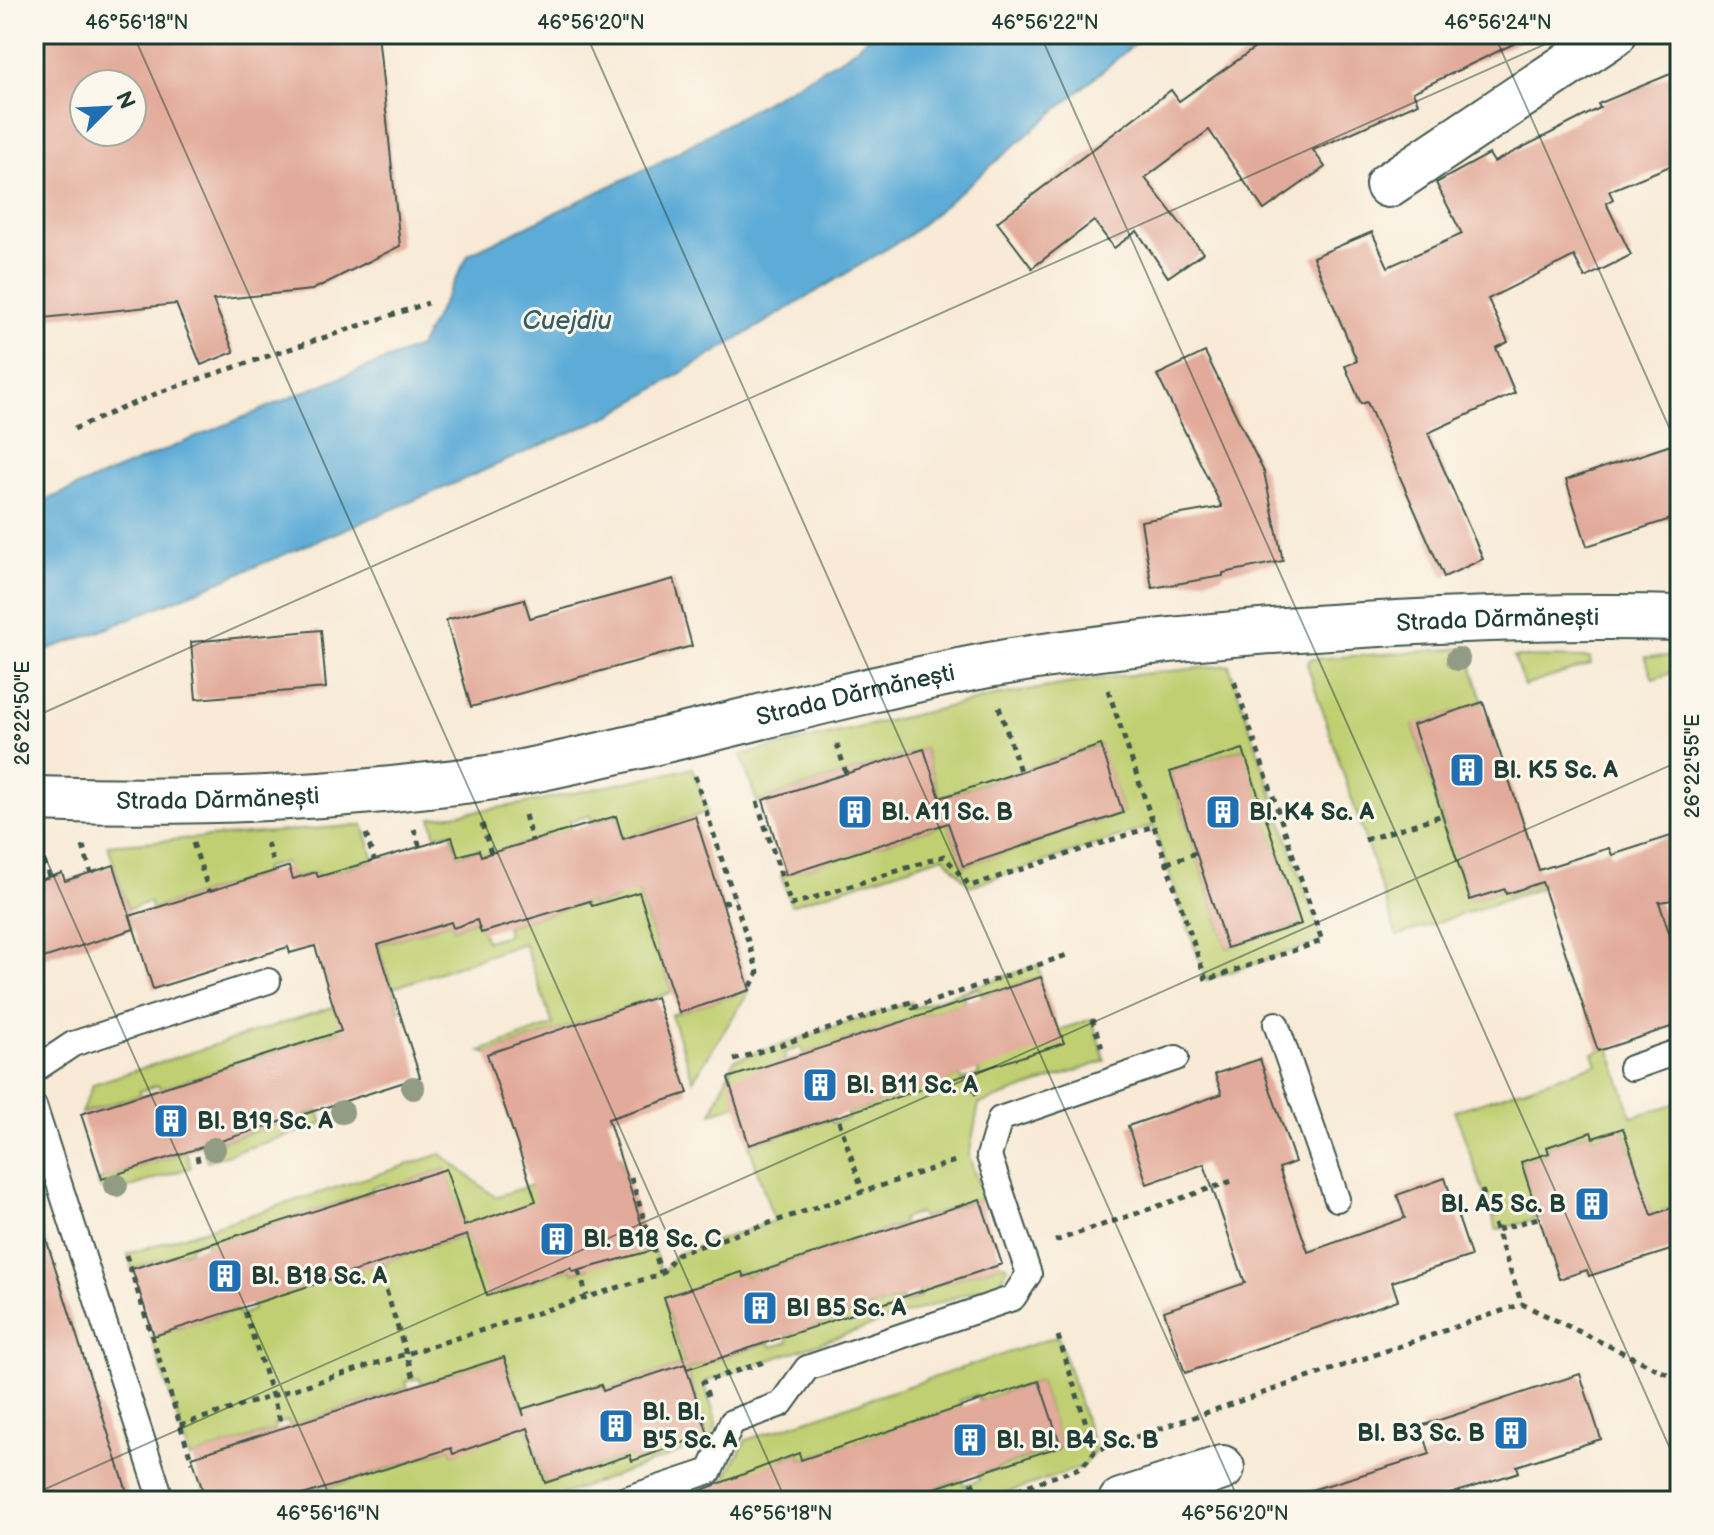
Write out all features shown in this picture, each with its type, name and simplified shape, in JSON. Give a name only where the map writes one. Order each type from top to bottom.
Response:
[{"type":"street","points":[[1388,185],[1614,34]]},
{"type":"street","name":"Strada Dărmănești","points":[[34,799],[178,802],[253,799],[353,793],[513,774],[986,666],[1095,648],[1276,630],[1389,623],[1530,617],[1680,618]]},
{"type":"street","points":[[1121,1501],[1222,1468]]},
{"type":"lane","points":[[34,1070],[73,1044],[268,981]]},
{"type":"lane","points":[[1276,1024],[1337,1199]]},
{"type":"lane","points":[[1631,1068],[1680,1051]]},
{"type":"lane","points":[[620,1501],[710,1471],[732,1422],[781,1404],[807,1368],[1013,1298],[1029,1274],[989,1156],[1000,1119],[1176,1058]]},
{"type":"lane","points":[[34,1106],[162,1501]]},
{"type":"path","points":[[74,429],[160,392],[428,303]]},
{"type":"path","points":[[1103,678],[1206,980],[1322,941],[1229,665]]},
{"type":"path","points":[[995,696],[1020,771]]},
{"type":"path","points":[[833,732],[846,773]]},
{"type":"path","points":[[693,768],[758,972],[750,988]]},
{"type":"path","points":[[757,802],[791,905],[944,856],[970,886],[1154,826]]},
{"type":"path","points":[[522,804],[532,841]]},
{"type":"path","points":[[478,810],[491,853]]},
{"type":"path","points":[[1365,840],[1443,815]]},
{"type":"path","points":[[363,825],[374,860]]},
{"type":"path","points":[[264,834],[274,865]]},
{"type":"path","points":[[192,839],[209,891]]},
{"type":"path","points":[[83,846],[91,873]]},
{"type":"path","points":[[40,849],[49,877]]},
{"type":"path","points":[[1166,863],[1196,853]]},
{"type":"path","points":[[723,903],[735,899]]},
{"type":"path","points":[[734,1060],[911,1002],[913,1008],[1070,954]]},
{"type":"path","points":[[1092,1019],[1105,1059]]},
{"type":"path","points":[[839,1121],[863,1192]]},
{"type":"path","points":[[197,1156],[199,1165]]},
{"type":"path","points":[[180,1425],[661,1274],[677,1254],[969,1156]]},
{"type":"path","points":[[631,1178],[661,1274]]},
{"type":"path","points":[[1041,1245],[1232,1181]]},
{"type":"path","points":[[1482,1190],[1522,1304]]},
{"type":"path","points":[[1497,1230],[1541,1217]]},
{"type":"path","points":[[126,1255],[192,1462]]},
{"type":"path","points":[[379,1268],[414,1379]]},
{"type":"path","points":[[579,1271],[587,1296]]},
{"type":"path","points":[[965,1501],[980,1500],[1082,1467],[1095,1451],[1522,1304],[1680,1380]]},
{"type":"path","points":[[245,1312],[281,1423]]},
{"type":"path","points":[[1058,1336],[1095,1451]]},
{"type":"path","points":[[972,1482],[980,1500]]},
{"type":"green space","points":[[1466,648],[1483,702],[1413,726],[1470,900],[1505,889],[1506,894],[1542,882],[1544,887],[1397,936],[1307,664],[1311,659]]},
{"type":"green space","points":[[1680,656],[1680,670],[1653,679],[1645,657]]},
{"type":"green space","points":[[1514,657],[1590,658],[1591,664],[1524,686]]},
{"type":"green space","points":[[1229,665],[1322,941],[1206,980],[1153,826],[970,886],[944,856],[791,905],[781,876],[948,823],[963,866],[1123,813],[1100,745],[940,798],[924,749],[757,802],[741,755],[995,696],[1103,678]],"holes":[[[1242,749],[1301,924],[1227,948],[1170,772]]]},
{"type":"green space","points":[[693,768],[707,812],[623,839],[616,816],[592,823],[590,815],[569,822],[571,830],[481,856],[479,850],[458,856],[451,832],[436,836],[431,818],[522,804]]},
{"type":"green space","points":[[363,825],[374,860],[318,877],[316,872],[293,879],[285,862],[263,868],[264,874],[152,909],[149,902],[128,909],[108,845]]},
{"type":"green space","points":[[636,885],[672,992],[487,1054],[481,1051],[553,1025],[524,943],[393,988],[400,1012],[160,1089],[158,1085],[140,1091],[140,1095],[81,1113],[93,1084],[392,988],[378,945],[451,922],[453,928],[477,920],[486,941],[508,935],[506,926],[590,901],[592,906],[614,900]]},
{"type":"green space","points":[[1038,965],[1041,977],[982,996],[979,988],[963,994],[965,1002],[804,1054],[801,1047],[784,1053],[785,1060],[737,1105],[712,1113],[734,1060],[911,1002],[914,1008]]},
{"type":"green space","points":[[750,990],[693,1080],[671,1015]]},
{"type":"green space","points":[[1092,1019],[1105,1061],[979,1104],[969,1156],[983,1198],[922,1218],[920,1213],[902,1219],[903,1224],[744,1277],[742,1272],[666,1303],[685,1364],[603,1391],[600,1385],[524,1416],[504,1357],[422,1384],[419,1378],[405,1382],[407,1388],[290,1426],[288,1421],[274,1425],[275,1430],[190,1458],[151,1337],[236,1310],[239,1315],[253,1310],[252,1303],[371,1265],[373,1270],[386,1266],[386,1261],[467,1235],[488,1296],[571,1268],[573,1273],[589,1268],[587,1263],[651,1242],[662,1273],[677,1254],[774,1221],[749,1145],[830,1119],[832,1123],[848,1118],[847,1113],[960,1076],[962,1080],[979,1075],[978,1070],[1059,1030]]},
{"type":"green space","points":[[1609,1047],[1632,1117],[1680,1102],[1680,1205],[1662,1211],[1654,1221],[1623,1129],[1593,1138],[1591,1132],[1547,1147],[1549,1153],[1521,1162],[1541,1217],[1497,1230],[1455,1111],[1597,1064],[1593,1053]]},
{"type":"green space","points":[[319,1111],[323,1124],[207,1161],[203,1147]]},
{"type":"green space","points":[[186,1152],[191,1167],[113,1193],[100,1188],[98,1181],[102,1179]]},
{"type":"green space","points":[[441,1154],[495,1197],[620,1156],[627,1179],[466,1230],[445,1169],[388,1188],[386,1184],[371,1188],[372,1192],[207,1246],[205,1240],[190,1246],[190,1250],[132,1269],[128,1254]]},
{"type":"green space","points":[[1006,1264],[1007,1269],[1001,1282],[704,1382],[717,1423],[709,1442],[555,1497],[552,1501],[287,1501],[451,1448],[453,1454],[526,1422],[545,1483],[630,1455],[632,1460],[640,1458],[706,1429],[687,1369],[769,1342],[772,1347],[788,1342],[787,1335],[902,1298],[904,1303],[920,1297],[919,1291]]},
{"type":"green space","points":[[1058,1336],[1095,1451],[1082,1467],[983,1501],[980,1496],[965,1501],[896,1501],[962,1479],[964,1485],[980,1480],[978,1474],[1061,1447],[1039,1381],[979,1401],[976,1395],[959,1401],[961,1408],[801,1460],[799,1453],[782,1459],[784,1466],[726,1485],[731,1501],[706,1501],[714,1498],[746,1440]]},
{"type":"water","name":"Cuejdiu","points":[[872,34],[1146,34],[908,236],[615,413],[96,633],[34,654],[34,505],[419,347],[469,254],[660,162],[847,55]]},
{"type":"building","points":[[34,34],[378,34],[400,246],[312,290],[213,300],[234,352],[201,365],[176,304],[34,319]]},
{"type":"building","points":[[1275,34],[1534,34],[1413,92],[1418,103],[1313,150],[1325,167],[1264,210],[1209,130],[1145,178],[1203,253],[1168,277],[1137,231],[1114,248],[1094,221],[1032,268],[997,222],[1171,90],[1179,101]]},
{"type":"building","points":[[1680,70],[1680,162],[1609,191],[1613,199],[1606,203],[1631,255],[1585,278],[1574,256],[1488,299],[1508,342],[1496,348],[1515,393],[1428,433],[1483,559],[1444,577],[1367,402],[1361,404],[1345,366],[1357,361],[1313,257],[1372,232],[1388,267],[1462,234],[1436,183],[1489,154],[1494,162],[1600,108],[1598,104]]},
{"type":"building","points":[[1205,352],[1264,472],[1283,561],[1223,573],[1223,576],[1152,588],[1141,521],[1222,507],[1157,375]]},
{"type":"building","points":[[1680,442],[1680,516],[1587,546],[1566,480]]},
{"type":"building","points":[[674,579],[692,646],[471,707],[446,620],[524,599],[530,618]]},
{"type":"building","points":[[321,630],[326,688],[196,699],[191,642]]},
{"type":"building","points":[[1483,702],[1539,870],[1609,848],[1612,855],[1680,833],[1680,899],[1659,902],[1680,966],[1680,1024],[1598,1051],[1542,882],[1506,894],[1505,889],[1470,900],[1413,725]]},
{"type":"building","points":[[1101,745],[1123,813],[963,866],[948,823],[786,875],[763,800],[924,749],[940,798]]},
{"type":"building","name":"Bl. K4 Sc. A","points":[[1243,749],[1301,924],[1227,948],[1170,772]]},
{"type":"building","points":[[616,816],[623,839],[695,816],[750,990],[679,1013],[639,892],[592,906],[590,901],[481,933],[477,920],[453,928],[451,922],[378,945],[420,1077],[102,1179],[81,1114],[341,1031],[315,946],[290,953],[288,947],[153,989],[130,916],[287,867],[293,879],[316,872],[318,877],[452,837],[458,856],[479,850],[481,856]]},
{"type":"building","points":[[114,865],[134,929],[34,961],[34,882],[62,873],[65,881]]},
{"type":"building","points":[[1041,977],[1064,1043],[749,1145],[728,1078]]},
{"type":"building","points":[[656,997],[688,1093],[608,1119],[650,1251],[573,1272],[571,1268],[487,1296],[467,1235],[154,1336],[132,1269],[446,1169],[464,1226],[536,1201],[487,1054]]},
{"type":"building","points":[[1260,1059],[1295,1162],[1279,1168],[1308,1252],[1405,1218],[1397,1195],[1445,1178],[1471,1256],[1392,1282],[1398,1300],[1185,1373],[1164,1311],[1245,1283],[1204,1164],[1147,1184],[1128,1126],[1222,1094],[1215,1074]]},
{"type":"building","name":"Bl. A5 Sc. B","points":[[1623,1128],[1652,1215],[1680,1205],[1680,1247],[1589,1276],[1587,1270],[1559,1279],[1521,1162],[1549,1153],[1547,1147],[1591,1132],[1593,1138]]},
{"type":"building","points":[[980,1199],[1002,1264],[687,1369],[664,1297],[742,1272],[744,1277]]},
{"type":"building","points":[[42,1226],[130,1501],[34,1501],[34,1227]]},
{"type":"building","points":[[504,1357],[524,1416],[522,1409],[601,1385],[603,1391],[685,1364],[708,1434],[632,1461],[630,1455],[545,1483],[528,1428],[453,1454],[451,1448],[284,1501],[206,1501],[192,1457]]},
{"type":"building","name":"Bl. B3 Sc. B","points":[[1580,1374],[1601,1439],[1517,1466],[1519,1472],[1429,1501],[1306,1501],[1305,1492],[1430,1454],[1421,1426]]},
{"type":"building","points":[[1039,1381],[1061,1446],[896,1501],[682,1501],[681,1498],[799,1453],[801,1460]]},
{"type":"place","name":"Bl. K5 Sc. A","points":[[1467,770]]},
{"type":"place","name":"Bl. A11 Sc. B","points":[[855,812]]},
{"type":"place","name":"Bl. K4 Sc. A","points":[[1223,812]]},
{"type":"place","name":"Bl. B11 Sc. A","points":[[820,1085]]},
{"type":"place","name":"Bl. B19 Sc. A","points":[[171,1121]]},
{"type":"place","name":"Bl. A5 Sc. B","points":[[1592,1204]]},
{"type":"place","name":"Bl. B18 Sc. C","points":[[557,1239]]},
{"type":"place","name":"Bl. B18 Sc. A","points":[[225,1276]]},
{"type":"place","name":"Bl B5 Sc. A","points":[[760,1308]]},
{"type":"place","name":"Bl. Bl. B'5 Sc. A","points":[[616,1426]]},
{"type":"place","name":"Bl. B3 Sc. B","points":[[1511,1433]]},
{"type":"place","name":"Bl. Bl. B4 Sc. B","points":[[970,1440]]}]
